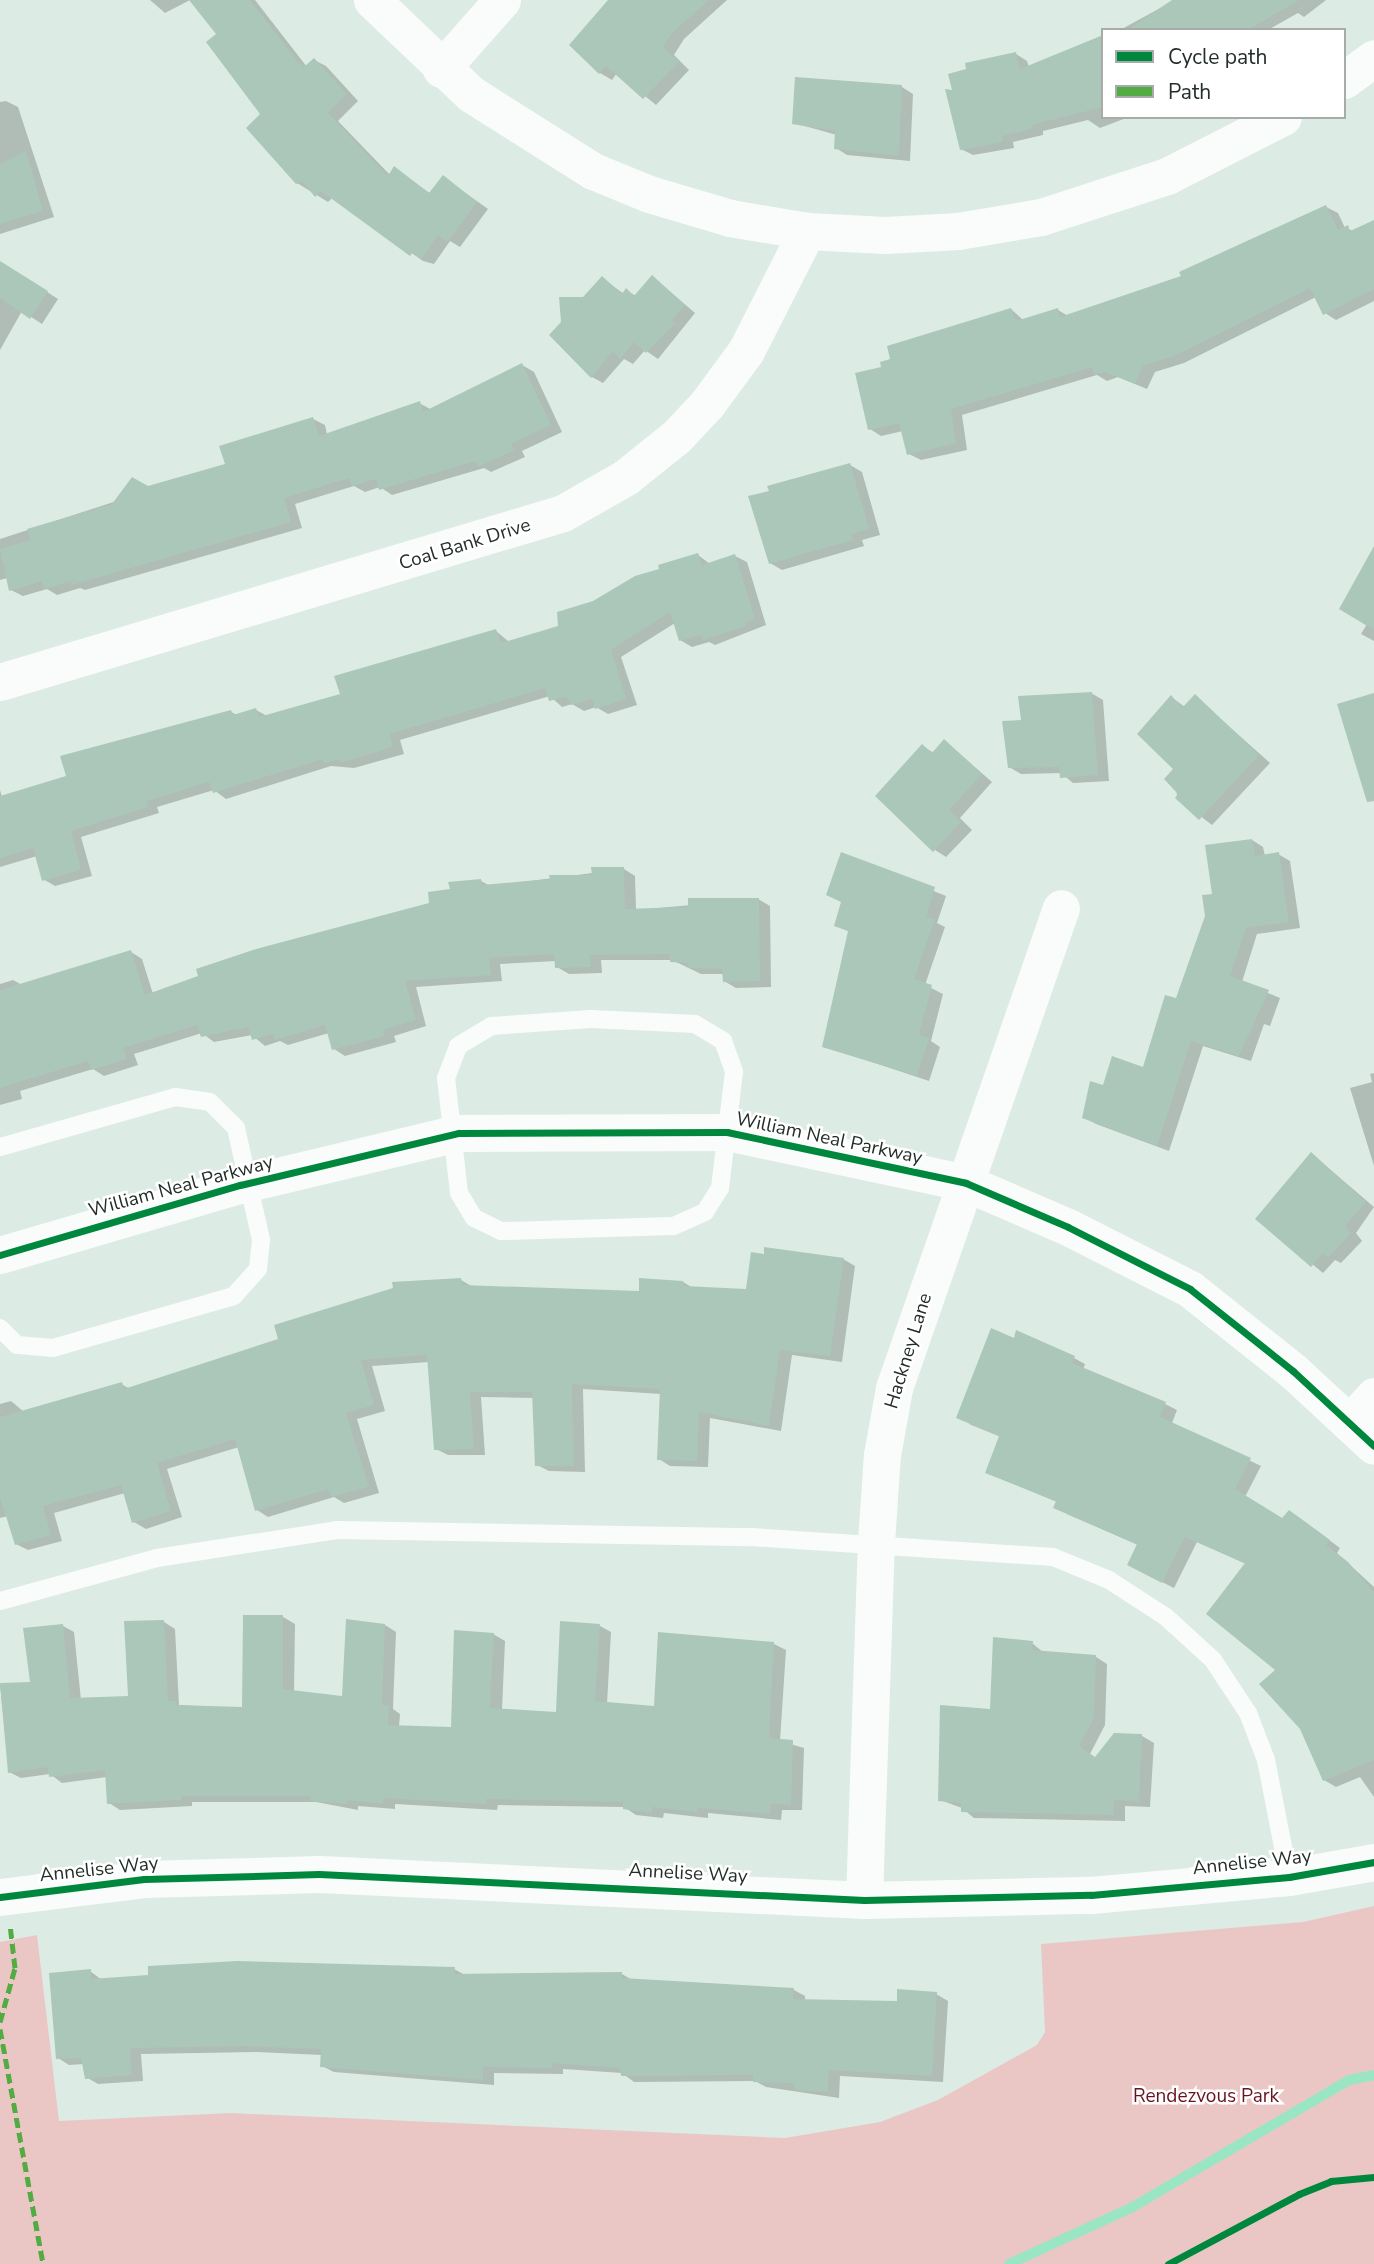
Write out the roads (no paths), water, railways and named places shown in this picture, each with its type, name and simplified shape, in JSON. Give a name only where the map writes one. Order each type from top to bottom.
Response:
[{"type":"street","points":[[372,0],[440,69],[525,132],[593,171],[649,194],[730,218],[807,231],[885,234],[958,231],[1041,217],[1167,176],[1279,119]]},
{"type":"street","points":[[440,69],[502,0]]},
{"type":"street","points":[[1346,79],[1374,58]]},
{"type":"street","name":"Coal Bank Drive","points":[[0,682],[563,513],[626,477],[677,436],[707,404],[746,351],[807,231]]},
{"type":"street","name":"Hackney Lane","points":[[864,1900],[876,1542],[882,1455],[894,1388],[1061,908]]},
{"type":"street","name":"William Neal Parkway","points":[[0,1255],[248,1183],[452,1135],[727,1132],[966,1183],[1068,1227],[1189,1289],[1293,1371],[1362,1435]]},
{"type":"street","points":[[1362,1435],[1374,1396]]},
{"type":"street","name":"Annelise Way","points":[[0,1896],[144,1879],[319,1874],[864,1900],[1091,1895],[1289,1877],[1374,1862]]},
{"type":"lane","points":[[591,1019],[695,1024],[723,1041],[734,1072],[727,1132],[720,1188],[705,1212],[673,1226],[501,1231],[474,1217],[459,1193],[446,1078],[458,1046],[491,1027],[591,1019]]},
{"type":"lane","points":[[0,1147],[175,1097],[210,1102],[236,1128],[261,1240],[257,1269],[234,1296],[53,1348],[17,1345],[0,1328]]},
{"type":"lane","points":[[0,1601],[156,1558],[337,1530],[425,1528],[876,1542],[1053,1557],[1109,1580],[1166,1617],[1213,1660],[1248,1713],[1266,1760],[1289,1877]]},
{"type":"waterway","points":[[1009,2264],[1131,2208],[1349,2080],[1374,2075]]},
{"type":"park label","name":"Rendezvous Park","points":[[1206,2097]]}]
